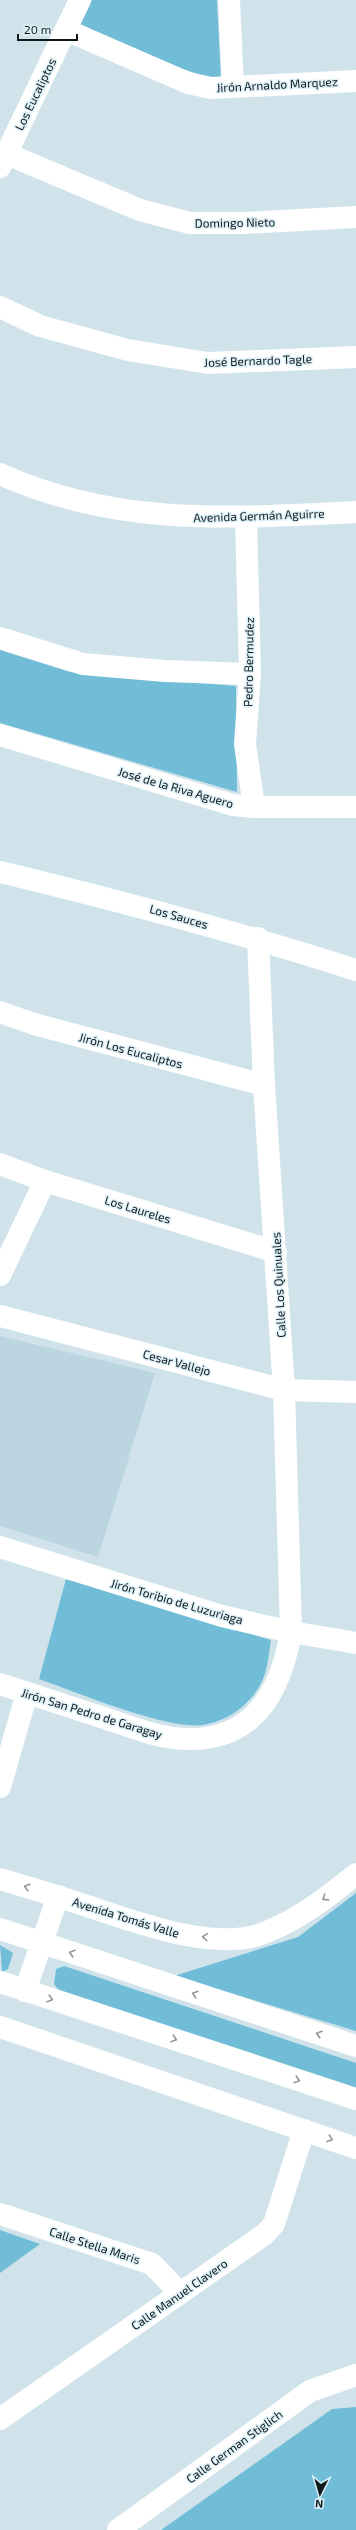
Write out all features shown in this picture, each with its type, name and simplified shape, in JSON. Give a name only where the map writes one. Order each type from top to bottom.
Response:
[{"type":"street","name":"Los Eucaliptos","points":[[3,160],[80,0]]},
{"type":"street","points":[[229,0],[233,86]]},
{"type":"street","name":"Jirón Arnaldo Marquez","points":[[66,30],[188,83],[211,88],[356,81]]},
{"type":"street","name":"Domingo Nieto","points":[[3,160],[140,210],[190,223],[244,223],[356,217]]},
{"type":"street","name":"José Bernardo Tagle","points":[[0,307],[40,326],[128,350],[208,363],[356,357]]},
{"type":"street","name":"Avenida Germán Aguirre","points":[[0,474],[38,489],[103,506],[166,515],[246,517],[356,512]]},
{"type":"street","name":"Pedro Bermudez","points":[[246,517],[250,674],[246,744],[254,807]]},
{"type":"street","points":[[0,638],[83,664],[164,671],[250,674]]},
{"type":"street","name":"José de la Riva Aguero","points":[[0,735],[234,804],[254,807],[356,807]]},
{"type":"street","name":"Los Sauces","points":[[0,872],[140,905],[258,938],[356,970]]},
{"type":"street","name":"Calle Los Quinuales","points":[[258,938],[264,1085],[284,1390],[291,1632]]},
{"type":"street","name":"Jirón Los Eucaliptos","points":[[0,1012],[34,1024],[264,1085]]},
{"type":"street","name":"Los Laureles","points":[[0,1164],[45,1181],[276,1252]]},
{"type":"street","points":[[0,1275],[45,1181]]},
{"type":"street","name":"Cesar Vallejo","points":[[0,1316],[284,1390],[356,1392]]},
{"type":"street","name":"Jirón Toribio de Luzuriaga","points":[[0,1547],[222,1616],[291,1632],[356,1643]]},
{"type":"street","name":"Jirón San Pedro de Garagay","points":[[0,1684],[159,1735],[187,1739],[214,1736],[239,1727],[258,1712],[273,1692],[283,1670],[291,1632]]},
{"type":"street","points":[[0,1787],[27,1693]]},
{"type":"street","name":"Avenida Tomás Valle","points":[[0,1879],[58,1896],[158,1929],[193,1936],[229,1939],[263,1934],[315,1904],[356,1874]]},
{"type":"street","points":[[25,1991],[58,1896]]},
{"type":"street","points":[[0,1929],[356,2046]]},
{"type":"street","points":[[0,1982],[356,2099]]},
{"type":"street","points":[[0,2027],[356,2148]]},
{"type":"street","name":"Calle Manuel Clavero","points":[[0,2419],[265,2234],[274,2224],[304,2130]]},
{"type":"street","name":"Calle Stella Maris","points":[[0,2214],[152,2264],[180,2293]]},
{"type":"street","name":"Calle German Stiglich","points":[[118,2530],[310,2392],[356,2375]]},
{"type":"shaded area","points":[[92,0],[217,0],[221,81],[166,64],[80,24]]},
{"type":"shaded area","points":[[0,650],[70,672],[236,686],[237,792],[0,723]]},
{"type":"shaded area","points":[[0,1336],[155,1373],[98,1557],[0,1526]]},
{"type":"shaded area","points":[[66,1579],[271,1640],[266,1670],[259,1688],[239,1710],[222,1720],[203,1725],[187,1725],[167,1722],[121,1709],[39,1679]]},
{"type":"shaded area","points":[[356,1893],[356,2031],[174,1976],[298,1937]]},
{"type":"shaded area","points":[[0,1945],[13,1953],[8,1969],[2,1972]]},
{"type":"shaded area","points":[[64,1966],[356,2063],[356,2093],[62,1994],[54,1984],[56,1969]]},
{"type":"shaded area","points":[[0,2230],[40,2244],[0,2273]]},
{"type":"shaded area","points":[[356,2407],[356,2530],[161,2530],[332,2409]]}]
